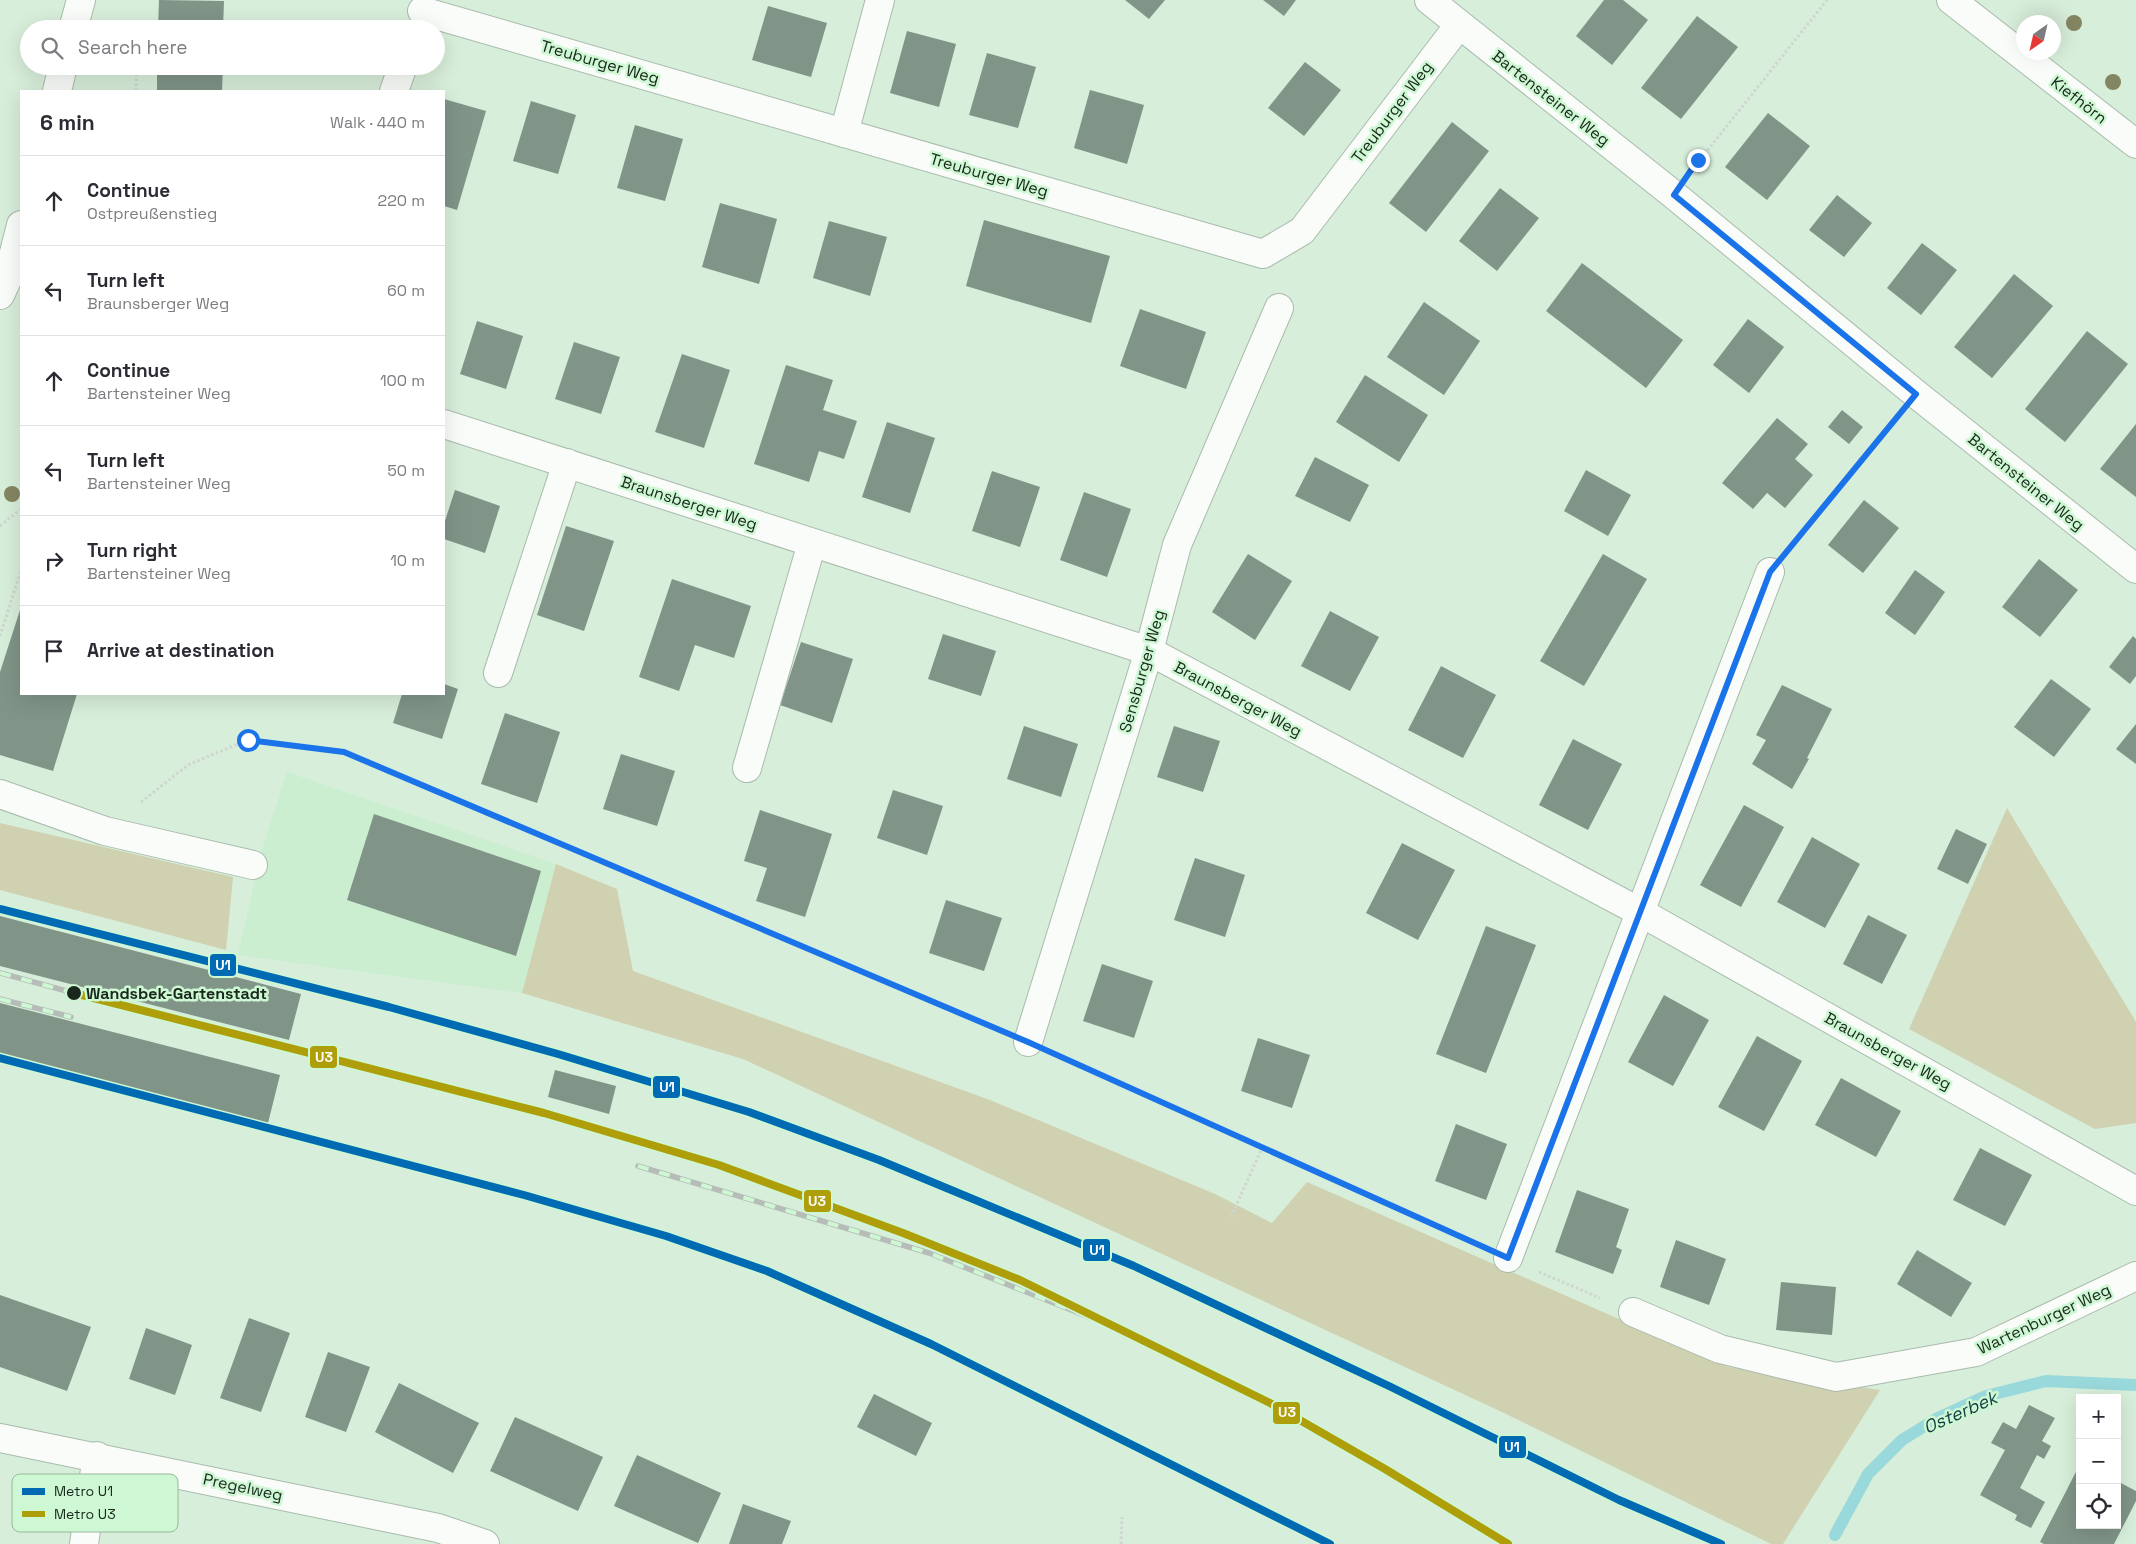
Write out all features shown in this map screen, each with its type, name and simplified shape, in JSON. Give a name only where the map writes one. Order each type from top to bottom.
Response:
[{"type":"street","points":[[75,20],[81,0]]},
{"type":"street","points":[[844,133],[880,0]]},
{"type":"street","name":"Bartensteiner Weg","points":[[1430,0],[1674,195],[1916,394],[2136,569]]},
{"type":"street","name":"Kiefhörn","points":[[1951,0],[2136,144]]},
{"type":"street","name":"Treuburger Weg","points":[[421,13],[1263,254],[1302,231],[1459,25]]},
{"type":"street","points":[[56,90],[60,75]]},
{"type":"street","points":[[394,90],[400,75]]},
{"type":"street","points":[[9,288],[20,230]]},
{"type":"street","name":"Sensburger Weg","points":[[1028,1042],[1149,651],[1177,544],[1279,308]]},
{"type":"street","name":"Braunsberger Weg","points":[[445,424],[1149,651],[1640,912],[2136,1191]]},
{"type":"street","points":[[498,673],[567,463]]},
{"type":"street","points":[[747,768],[812,542]]},
{"type":"street","points":[[1508,1258],[1770,572]]},
{"type":"street","points":[[0,794],[105,831],[253,865]]},
{"type":"street","name":"Wartenburger Weg","points":[[1633,1312],[1720,1349],[1836,1377],[1976,1352],[2136,1276]]},
{"type":"street","name":"Pregelweg","points":[[0,1438],[97,1456],[438,1528],[484,1544]]},
{"type":"street","points":[[94,1474],[97,1456]]},
{"type":"path","points":[[1674,195],[1698,160],[1827,0]]},
{"type":"path","points":[[136,90],[137,75]]},
{"type":"path","points":[[1770,572],[1916,394]]},
{"type":"path","points":[[0,526],[20,510]]},
{"type":"path","points":[[0,636],[20,573]]},
{"type":"path","points":[[105,831],[188,765],[248,740],[344,752],[1028,1042],[1508,1258],[1633,1312]]},
{"type":"path","points":[[1231,1217],[1262,1148]]},
{"type":"path","points":[[1120,1544],[1122,1517]]},
{"type":"shaded area","points":[[287,772],[556,864],[522,993],[238,955],[261,853]]},
{"type":"shaded area","points":[[2007,808],[2136,1022],[2136,1123],[2095,1129],[1909,1029]]},
{"type":"shaded area","points":[[0,823],[233,877],[226,950],[0,890]]},
{"type":"shaded area","points":[[556,864],[617,889],[633,971],[990,1100],[1215,1194],[1272,1223],[1307,1182],[1728,1367],[1880,1390],[1783,1544],[1771,1544],[1504,1413],[743,1059],[522,993]]},
{"type":"building","points":[[159,0],[224,1],[223,20],[158,20]]},
{"type":"building","points":[[1125,0],[1165,0],[1149,19]]},
{"type":"building","points":[[1263,0],[1296,0],[1284,16]]},
{"type":"building","points":[[1604,0],[1623,0],[1648,20],[1612,65],[1576,36]]},
{"type":"building","points":[[768,6],[827,23],[811,77],[752,60]]},
{"type":"building","points":[[1697,16],[1738,47],[1681,119],[1641,88]]},
{"type":"building","points":[[907,31],[956,44],[939,107],[890,93]]},
{"type":"building","points":[[987,53],[1036,67],[1018,128],[969,115]]},
{"type":"building","points":[[1305,62],[1341,90],[1304,136],[1268,108]]},
{"type":"building","points":[[157,75],[223,75],[222,90],[157,90]]},
{"type":"building","points":[[1090,90],[1144,105],[1127,164],[1074,148]]},
{"type":"building","points":[[445,99],[486,111],[457,210],[445,206]]},
{"type":"building","points":[[531,101],[576,115],[558,174],[513,161]]},
{"type":"building","points":[[1768,113],[1810,146],[1767,200],[1725,167]]},
{"type":"building","points":[[1452,122],[1489,151],[1426,232],[1389,203]]},
{"type":"building","points":[[635,125],[683,139],[665,201],[617,188]]},
{"type":"building","points":[[1500,188],[1539,218],[1497,271],[1459,241]]},
{"type":"building","points":[[1837,195],[1872,223],[1844,257],[1809,230]]},
{"type":"building","points":[[720,203],[777,219],[759,284],[702,267]]},
{"type":"building","points":[[984,220],[1110,256],[1091,323],[966,286]]},
{"type":"building","points":[[829,221],[887,237],[870,296],[813,278]]},
{"type":"building","points":[[1922,243],[1957,270],[1921,315],[1887,288]]},
{"type":"building","points":[[1582,263],[1683,340],[1646,388],[1546,311]]},
{"type":"building","points":[[2014,274],[2053,306],[1992,378],[1954,347]]},
{"type":"building","points":[[1424,302],[1480,341],[1444,395],[1387,357]]},
{"type":"building","points":[[1140,309],[1206,332],[1186,389],[1120,366]]},
{"type":"building","points":[[1748,319],[1784,347],[1749,393],[1713,365]]},
{"type":"building","points":[[477,321],[523,336],[506,389],[460,374]]},
{"type":"building","points":[[2087,331],[2128,364],[2065,442],[2025,409]]},
{"type":"building","points":[[574,342],[620,357],[601,414],[555,399]]},
{"type":"building","points":[[682,354],[730,370],[704,448],[655,432]]},
{"type":"building","points":[[786,365],[833,380],[823,410],[857,421],[844,459],[819,451],[809,482],[754,464]]},
{"type":"building","points":[[1365,375],[1428,415],[1399,462],[1336,422]]},
{"type":"building","points":[[1842,410],[1863,427],[1849,444],[1828,427]]},
{"type":"building","points":[[1777,418],[1808,444],[1795,459],[1813,475],[1785,508],[1767,493],[1753,509],[1722,483]]},
{"type":"building","points":[[887,422],[935,438],[910,513],[862,497]]},
{"type":"building","points":[[2136,424],[2136,497],[2100,469]]},
{"type":"building","points":[[1315,457],[1369,485],[1350,522],[1295,496]]},
{"type":"building","points":[[1586,470],[1631,495],[1608,536],[1564,511]]},
{"type":"building","points":[[992,471],[1040,487],[1020,547],[972,531]]},
{"type":"building","points":[[455,490],[500,506],[485,553],[445,539],[445,521]]},
{"type":"building","points":[[1084,492],[1131,509],[1107,577],[1060,560]]},
{"type":"building","points":[[1864,500],[1899,528],[1863,573],[1828,545]]},
{"type":"building","points":[[566,526],[614,541],[584,631],[537,615]]},
{"type":"building","points":[[1248,554],[1292,581],[1255,640],[1212,612]]},
{"type":"building","points":[[1603,554],[1647,579],[1584,686],[1540,661]]},
{"type":"building","points":[[2039,559],[2078,590],[2040,637],[2002,607]]},
{"type":"building","points":[[1915,570],[1945,592],[1915,635],[1885,613]]},
{"type":"building","points":[[672,579],[751,606],[734,658],[695,645],[679,691],[639,677]]},
{"type":"building","points":[[20,610],[20,695],[77,695],[53,771],[0,755],[0,672]]},
{"type":"building","points":[[1330,611],[1379,637],[1350,691],[1301,666]]},
{"type":"building","points":[[943,634],[996,651],[981,696],[928,679]]},
{"type":"building","points":[[2133,636],[2136,639],[2136,676],[2130,684],[2109,667]]},
{"type":"building","points":[[801,642],[853,659],[832,723],[780,705]]},
{"type":"building","points":[[1441,666],[1496,695],[1463,758],[1408,730]]},
{"type":"building","points":[[2051,679],[2091,709],[2054,757],[2014,727]]},
{"type":"building","points":[[445,684],[458,689],[442,739],[393,723],[402,695],[445,695]]},
{"type":"building","points":[[1782,685],[1832,709],[1807,758],[1809,759],[1792,789],[1752,764],[1766,740],[1756,735]]},
{"type":"building","points":[[505,713],[560,732],[537,803],[481,784]]},
{"type":"building","points":[[2136,724],[2136,764],[2116,749]]},
{"type":"building","points":[[1024,726],[1078,744],[1061,797],[1007,779]]},
{"type":"building","points":[[1174,726],[1220,741],[1203,792],[1157,777]]},
{"type":"building","points":[[1573,739],[1622,764],[1588,830],[1539,805]]},
{"type":"building","points":[[621,754],[675,771],[657,826],[603,809]]},
{"type":"building","points":[[893,790],[943,806],[927,855],[877,838]]},
{"type":"building","points":[[1744,805],[1784,827],[1741,907],[1700,885]]},
{"type":"building","points":[[760,810],[832,834],[805,917],[756,901],[767,868],[744,861]]},
{"type":"building","points":[[374,814],[541,871],[516,956],[347,900]]},
{"type":"building","points":[[1956,829],[1987,844],[1968,884],[1937,869]]},
{"type":"building","points":[[1812,837],[1860,864],[1825,928],[1777,902]]},
{"type":"building","points":[[1402,843],[1455,870],[1418,940],[1366,913]]},
{"type":"building","points":[[1195,858],[1245,875],[1225,937],[1174,920]]},
{"type":"building","points":[[946,900],[1002,918],[984,971],[929,953]]},
{"type":"building","points":[[1868,915],[1907,935],[1882,984],[1843,964]]},
{"type":"building","points":[[0,916],[301,994],[289,1040],[0,966]]},
{"type":"building","points":[[1486,926],[1536,945],[1486,1073],[1436,1054]]},
{"type":"building","points":[[1102,964],[1153,981],[1134,1038],[1083,1021]]},
{"type":"building","points":[[1664,995],[1709,1020],[1673,1086],[1628,1062]]},
{"type":"building","points":[[0,1003],[280,1075],[268,1123],[0,1054]]},
{"type":"building","points":[[1757,1036],[1802,1061],[1764,1131],[1718,1107]]},
{"type":"building","points":[[1258,1038],[1310,1055],[1292,1108],[1241,1091]]},
{"type":"building","points":[[555,1070],[616,1086],[609,1114],[548,1097]]},
{"type":"building","points":[[1841,1078],[1901,1111],[1876,1157],[1815,1125]]},
{"type":"building","points":[[1456,1124],[1507,1144],[1486,1200],[1435,1181]]},
{"type":"building","points":[[1980,1148],[2032,1175],[2005,1226],[1953,1200]]},
{"type":"building","points":[[1577,1190],[1629,1209],[1616,1247],[1622,1250],[1613,1274],[1555,1252]]},
{"type":"building","points":[[1676,1240],[1726,1259],[1709,1305],[1660,1287]]},
{"type":"building","points":[[1917,1250],[1972,1283],[1951,1317],[1897,1284]]},
{"type":"building","points":[[1781,1282],[1836,1287],[1832,1335],[1776,1330]]},
{"type":"building","points":[[0,1295],[91,1327],[67,1391],[0,1367]]},
{"type":"building","points":[[249,1318],[290,1333],[261,1412],[220,1398]]},
{"type":"building","points":[[146,1328],[192,1345],[175,1395],[129,1379]]},
{"type":"building","points":[[328,1352],[370,1367],[346,1432],[305,1417]]},
{"type":"building","points":[[399,1383],[479,1423],[453,1473],[375,1432]]},
{"type":"building","points":[[874,1394],[932,1423],[916,1456],[857,1427]]},
{"type":"building","points":[[2029,1405],[2055,1418],[2042,1441],[2051,1446],[2044,1459],[2037,1455],[2020,1488],[2045,1502],[2031,1528],[2015,1520],[2017,1515],[1980,1495],[2005,1450],[1991,1443],[2003,1422],[2016,1429]]},
{"type":"building","points":[[515,1417],[603,1457],[578,1511],[490,1471]]},
{"type":"building","points":[[637,1455],[721,1493],[698,1543],[614,1506]]},
{"type":"building","points":[[2076,1472],[2076,1529],[2121,1529],[2121,1483],[2136,1491],[2136,1501],[2114,1544],[2044,1544],[2040,1542]]},
{"type":"building","points":[[743,1504],[791,1521],[782,1544],[729,1544]]},
{"type":"waterway","name":"Osterbek","points":[[1835,1535],[1868,1474],[1902,1440],[1936,1419],[1986,1396],[2046,1381],[2136,1385]]},
{"type":"railway","points":[[0,973],[74,993]]},
{"type":"railway","points":[[0,999],[71,1017]]},
{"type":"railway","points":[[638,1166],[929,1253],[1131,1334]]},
{"type":"metro line","name":"U1","points":[[0,909],[389,1007],[558,1054],[749,1112],[879,1160],[1134,1266],[1391,1387],[1619,1500],[1721,1544]]},
{"type":"metro line","name":"U3","points":[[74,993],[544,1113],[719,1165],[903,1233],[1020,1280],[1270,1403],[1385,1469],[1508,1544]]},
{"type":"metro line","name":"U1","points":[[0,1058],[524,1195],[666,1236],[767,1271],[931,1344],[1330,1544]]},
{"type":"place","name":"Wandsbek-Gartenstadt","points":[[74,993]]},
{"type":"route","points":[[248,740],[344,752],[1028,1042],[1508,1258],[1770,572],[1916,394],[1674,195],[1698,160]]}]
